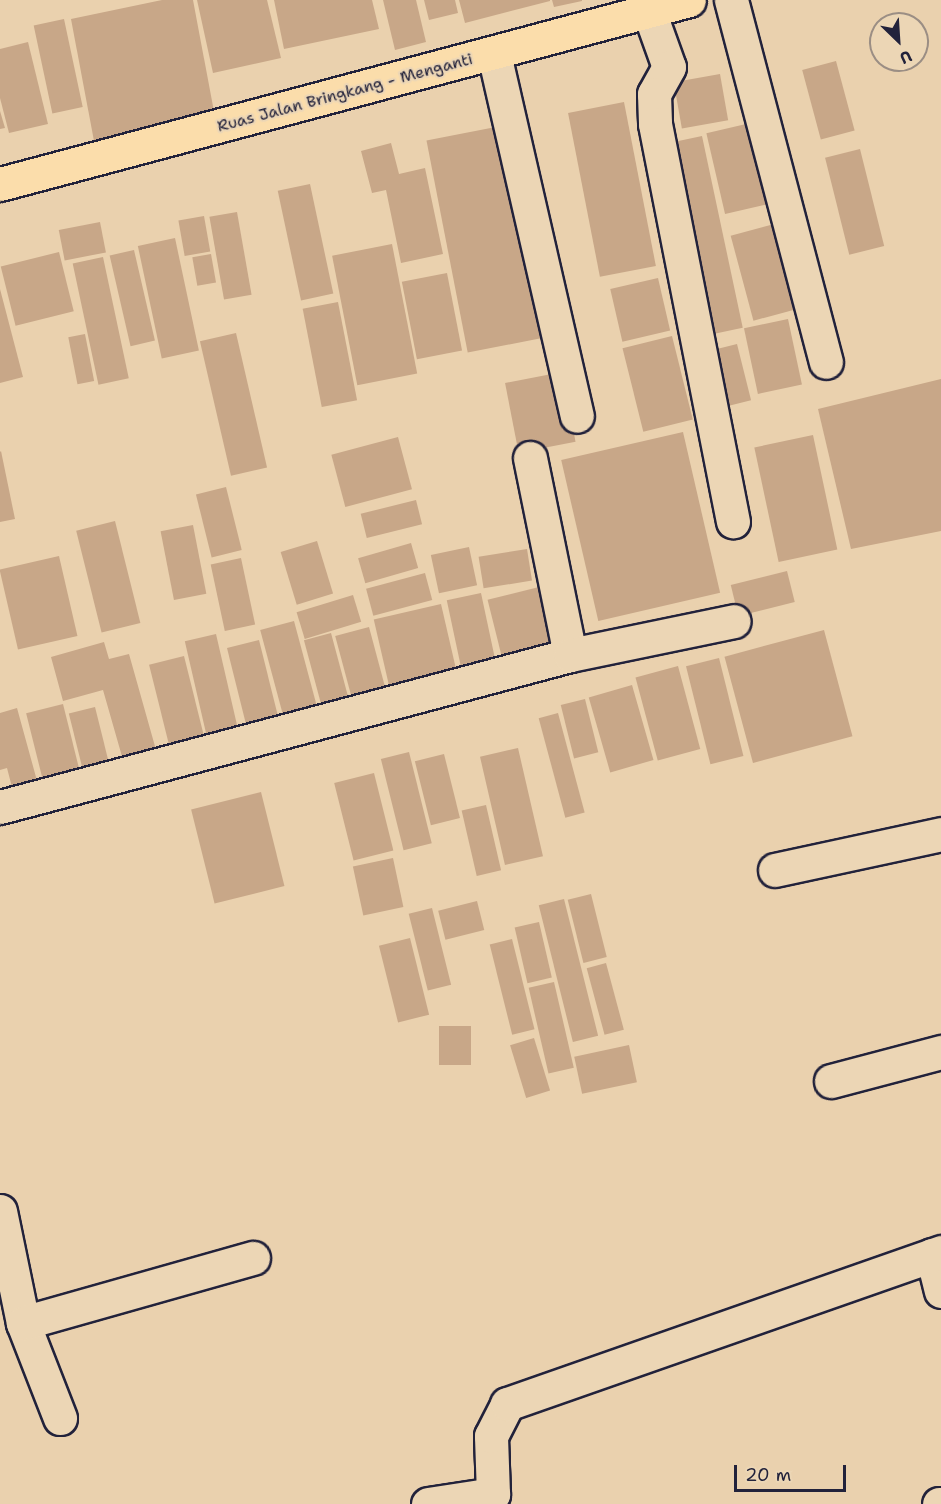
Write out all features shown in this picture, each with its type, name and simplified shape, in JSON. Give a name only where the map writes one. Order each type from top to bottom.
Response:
[{"type":"main road","name":"Ruas Jalan Bringkang - Menganti","points":[[0,184],[650,14],[689,0]]},
{"type":"street","points":[[731,0],[826,362]]},
{"type":"street","points":[[650,14],[669,66],[654,94],[655,124],[734,521]]},
{"type":"street","points":[[494,54],[577,416]]},
{"type":"street","points":[[530,458],[570,655]]},
{"type":"street","points":[[0,807],[570,655],[734,621]]},
{"type":"street","points":[[775,870],[941,834]]},
{"type":"street","points":[[831,1081],[941,1052]]},
{"type":"street","points":[[0,1210],[23,1323],[60,1418]]},
{"type":"street","points":[[428,1504],[495,1499],[491,1436],[507,1404],[936,1253],[941,1291]]},
{"type":"street","points":[[23,1323],[253,1258]]},
{"type":"building","points":[[162,0],[193,0],[215,117],[94,141],[71,19]]},
{"type":"building","points":[[197,0],[267,0],[281,58],[213,73]]},
{"type":"building","points":[[274,0],[372,0],[379,29],[284,49]]},
{"type":"building","points":[[383,0],[416,0],[426,42],[395,50]]},
{"type":"building","points":[[424,0],[455,0],[458,13],[429,20]]},
{"type":"building","points":[[459,0],[550,0],[550,1],[465,23]]},
{"type":"building","points":[[552,0],[582,0],[582,1],[554,7]]},
{"type":"building","points":[[64,19],[83,107],[52,113],[34,25]]},
{"type":"building","points":[[28,42],[48,124],[9,133],[0,98],[0,49]]},
{"type":"building","points":[[836,61],[855,131],[821,140],[802,70]]},
{"type":"building","points":[[720,74],[728,120],[682,128],[674,82]]},
{"type":"building","points":[[624,102],[656,266],[600,277],[568,113]]},
{"type":"building","points":[[0,111],[5,128],[0,129]]},
{"type":"building","points":[[759,121],[778,202],[725,214],[706,133]]},
{"type":"building","points":[[506,125],[547,337],[468,352],[426,140]]},
{"type":"building","points":[[702,136],[743,328],[703,336],[662,145]]},
{"type":"building","points":[[391,143],[399,174],[425,168],[443,254],[401,263],[386,190],[372,193],[361,151]]},
{"type":"building","points":[[860,149],[884,246],[849,255],[825,158]]},
{"type":"building","points":[[310,184],[333,294],[301,300],[278,191]]},
{"type":"building","points":[[237,212],[252,295],[224,300],[209,217]]},
{"type":"building","points":[[204,216],[210,251],[185,256],[178,221]]},
{"type":"building","points":[[100,222],[106,252],[65,260],[59,230]]},
{"type":"building","points":[[778,223],[801,308],[753,321],[731,236]]},
{"type":"building","points":[[175,238],[199,350],[162,358],[138,246]]},
{"type":"building","points":[[392,244],[417,374],[357,385],[332,256]]},
{"type":"building","points":[[134,250],[155,341],[131,346],[110,256]]},
{"type":"building","points":[[59,252],[74,311],[16,326],[1,267]]},
{"type":"building","points":[[211,254],[216,283],[197,286],[192,257]]},
{"type":"building","points":[[103,257],[129,378],[98,385],[73,263]]},
{"type":"building","points":[[447,273],[462,351],[417,359],[402,282]]},
{"type":"building","points":[[658,278],[670,331],[622,342],[610,289]]},
{"type":"building","points":[[0,289],[23,377],[0,383]]},
{"type":"building","points":[[338,302],[357,400],[322,407],[303,309]]},
{"type":"building","points":[[788,319],[802,385],[758,394],[744,328]]},
{"type":"building","points":[[236,333],[267,467],[231,476],[200,341]]},
{"type":"building","points":[[85,334],[94,381],[77,384],[68,337]]},
{"type":"building","points":[[672,336],[693,419],[643,432],[623,348]]},
{"type":"building","points":[[737,344],[751,400],[720,408],[706,352]]},
{"type":"building","points":[[562,372],[576,442],[519,453],[505,383]]},
{"type":"building","points":[[941,379],[941,531],[851,549],[818,409]]},
{"type":"building","points":[[683,432],[720,593],[598,621],[561,460]]},
{"type":"building","points":[[813,435],[837,549],[779,562],[754,447]]},
{"type":"building","points":[[398,437],[412,489],[345,507],[331,455]]},
{"type":"building","points":[[0,452],[15,519],[0,522]]},
{"type":"building","points":[[226,487],[242,550],[212,558],[196,494]]},
{"type":"building","points":[[416,500],[422,524],[367,538],[361,514]]},
{"type":"building","points":[[115,521],[140,623],[102,633],[76,531]]},
{"type":"building","points":[[193,525],[206,594],[174,600],[161,531]]},
{"type":"building","points":[[317,541],[333,594],[297,605],[281,552]]},
{"type":"building","points":[[411,543],[418,568],[365,583],[358,558]]},
{"type":"building","points":[[469,547],[477,585],[439,593],[431,555]]},
{"type":"building","points":[[527,549],[532,581],[484,588],[479,557]]},
{"type":"building","points":[[59,556],[77,636],[18,650],[0,570]]},
{"type":"building","points":[[241,558],[255,625],[225,631],[211,564]]},
{"type":"building","points":[[787,571],[795,602],[738,616],[731,585]]},
{"type":"building","points":[[425,573],[432,600],[373,616],[366,589]]},
{"type":"building","points":[[539,587],[555,653],[504,666],[488,600]]},
{"type":"building","points":[[481,593],[497,667],[463,675],[447,600]]},
{"type":"building","points":[[353,595],[361,622],[305,639],[297,612]]},
{"type":"building","points":[[441,604],[458,679],[391,695],[374,620]]},
{"type":"building","points":[[294,621],[318,712],[285,721],[260,630]]},
{"type":"building","points":[[369,627],[386,692],[353,701],[335,636]]},
{"type":"building","points":[[824,630],[852,736],[753,763],[725,657]]},
{"type":"building","points":[[331,633],[350,703],[323,710],[304,640]]},
{"type":"building","points":[[216,634],[238,730],[207,738],[185,641]]},
{"type":"building","points":[[259,640],[282,731],[250,739],[227,648]]},
{"type":"building","points":[[104,642],[109,659],[129,654],[158,757],[125,767],[103,690],[63,701],[51,657]]},
{"type":"building","points":[[184,656],[206,745],[171,754],[149,665]]},
{"type":"building","points":[[719,658],[743,756],[710,764],[686,666]]},
{"type":"building","points":[[678,666],[700,749],[658,760],[635,677]]},
{"type":"building","points":[[632,685],[653,760],[610,772],[589,697]]},
{"type":"building","points":[[585,699],[598,752],[574,758],[561,705]]},
{"type":"building","points":[[63,704],[80,772],[43,781],[26,713]]},
{"type":"building","points":[[95,707],[110,769],[84,776],[69,714]]},
{"type":"building","points":[[17,708],[39,788],[14,795],[7,768],[0,770],[0,713]]},
{"type":"building","points":[[558,713],[585,812],[565,818],[539,718]]},
{"type":"building","points":[[518,748],[543,856],[505,865],[480,757]]},
{"type":"building","points":[[409,752],[432,843],[404,850],[381,759]]},
{"type":"building","points":[[444,754],[460,818],[431,825],[415,761]]},
{"type":"building","points":[[374,773],[393,851],[354,861],[334,783]]},
{"type":"building","points":[[261,792],[284,886],[215,904],[191,809]]},
{"type":"building","points":[[486,805],[501,870],[477,876],[462,811]]},
{"type":"building","points":[[393,858],[403,907],[363,915],[353,867]]},
{"type":"building","points":[[591,894],[607,957],[583,963],[568,900]]},
{"type":"building","points":[[564,899],[598,1036],[573,1042],[539,905]]},
{"type":"building","points":[[477,901],[484,930],[445,940],[438,911]]},
{"type":"building","points":[[432,908],[451,985],[428,990],[409,914]]},
{"type":"building","points":[[539,922],[552,978],[527,983],[515,928]]},
{"type":"building","points":[[410,938],[429,1015],[398,1022],[379,946]]},
{"type":"building","points":[[512,939],[534,1029],[512,1035],[490,945]]},
{"type":"building","points":[[606,963],[624,1030],[605,1035],[587,968]]},
{"type":"building","points":[[554,982],[574,1068],[548,1074],[529,988]]},
{"type":"building","points":[[439,1026],[471,1026],[471,1065],[439,1065]]},
{"type":"building","points":[[534,1038],[550,1091],[526,1098],[510,1045]]},
{"type":"building","points":[[629,1045],[637,1082],[582,1094],[574,1057]]}]
